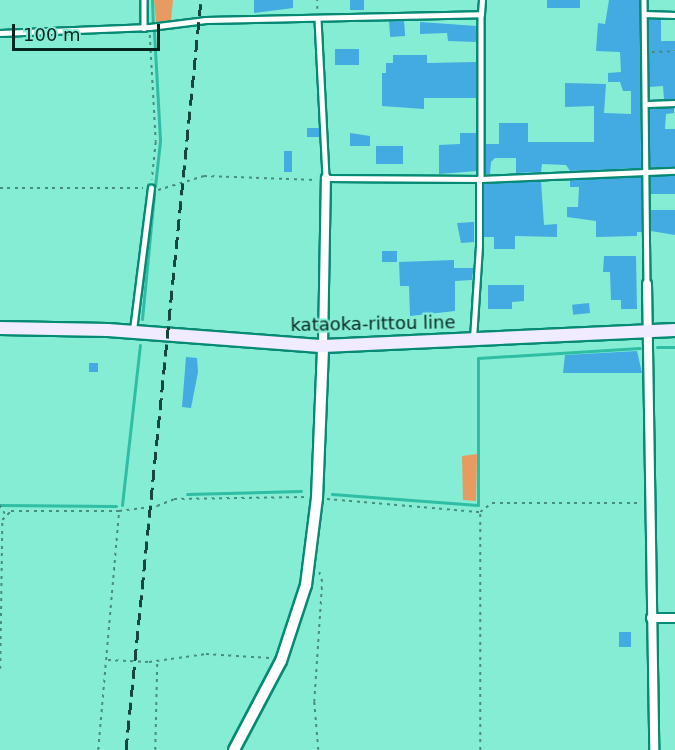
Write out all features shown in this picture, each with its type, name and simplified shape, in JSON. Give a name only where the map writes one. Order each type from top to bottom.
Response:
[{"type":"main road","name":"kataoka-rittou line","points":[[0,328],[133,333],[323,346],[675,330]]},
{"type":"street","points":[[234,750],[281,661],[306,585],[317,498],[326,178]]},
{"type":"street","points":[[647,284],[654,750]]},
{"type":"street","points":[[651,618],[675,618]]},
{"type":"lane","points":[[144,0],[147,28]]},
{"type":"lane","points":[[472,339],[479,245],[482,0]]},
{"type":"lane","points":[[644,0],[648,104],[643,172],[647,284]]},
{"type":"lane","points":[[0,33],[147,28],[206,20],[481,14]]},
{"type":"lane","points":[[644,14],[675,15]]},
{"type":"lane","points":[[318,19],[326,178],[480,179],[675,171]]},
{"type":"lane","points":[[648,104],[675,103]]},
{"type":"lane","points":[[133,333],[140,305],[152,188]]},
{"type":"path","points":[[147,28],[156,142],[152,188]]},
{"type":"path","points":[[645,54],[675,51]]},
{"type":"path","points":[[0,188],[152,188],[157,190],[204,176],[326,178]]},
{"type":"path","points":[[5,515],[11,511],[119,511],[157,506],[174,499],[317,498],[480,512],[492,503],[650,503]]},
{"type":"path","points":[[0,505],[5,515],[0,669]]},
{"type":"path","points":[[98,750],[119,511]]},
{"type":"path","points":[[480,512],[480,750]]},
{"type":"path","points":[[318,750],[314,702],[322,582],[319,572]]},
{"type":"path","points":[[107,660],[157,661],[206,654],[262,656],[281,661]]},
{"type":"path","points":[[155,750],[157,661]]},
{"type":"shaded area","points":[[154,0],[173,0],[171,20],[156,22]]},
{"type":"shaded area","points":[[477,454],[476,501],[463,500],[462,456]]},
{"type":"building","points":[[254,0],[293,0],[293,8],[254,13]]},
{"type":"building","points":[[350,0],[364,0],[364,10],[350,10]]},
{"type":"building","points":[[547,0],[580,0],[580,8],[547,8]]},
{"type":"building","points":[[609,0],[640,0],[641,168],[570,171],[566,165],[542,164],[541,172],[516,173],[516,158],[495,158],[491,162],[490,174],[486,174],[486,144],[499,144],[499,123],[528,123],[528,142],[594,142],[594,106],[565,107],[565,83],[606,84],[604,113],[631,114],[631,91],[623,91],[620,82],[608,82],[608,73],[621,72],[620,52],[596,51],[598,23],[605,24]]},
{"type":"building","points":[[649,19],[661,19],[661,41],[675,41],[675,99],[664,99],[663,86],[649,87]]},
{"type":"building","points":[[404,20],[405,36],[390,37],[389,21]]},
{"type":"building","points":[[420,22],[477,26],[477,42],[448,41],[447,33],[420,34]]},
{"type":"building","points":[[335,49],[359,49],[359,65],[335,65]]},
{"type":"building","points":[[393,55],[427,55],[427,63],[476,62],[476,98],[424,98],[424,109],[382,106],[382,73],[386,73],[386,63],[393,63]]},
{"type":"building","points":[[650,108],[674,108],[674,113],[666,114],[665,129],[675,129],[675,167],[650,168]]},
{"type":"building","points":[[307,128],[319,128],[319,137],[307,137]]},
{"type":"building","points":[[350,133],[370,136],[370,146],[350,146]]},
{"type":"building","points":[[460,133],[477,133],[477,171],[439,174],[439,145],[460,144]]},
{"type":"building","points":[[376,146],[403,146],[403,164],[376,164]]},
{"type":"building","points":[[284,151],[292,151],[292,172],[284,172]]},
{"type":"building","points":[[650,176],[675,176],[675,194],[650,194]]},
{"type":"building","points":[[641,177],[642,232],[637,232],[637,236],[596,237],[596,221],[567,217],[567,207],[578,207],[579,187],[570,187],[570,180]]},
{"type":"building","points":[[541,181],[544,225],[557,224],[557,237],[515,236],[515,249],[494,249],[494,237],[483,237],[483,183]]},
{"type":"building","points":[[651,210],[675,210],[675,235],[651,231]]},
{"type":"building","points":[[474,222],[474,242],[461,243],[457,223]]},
{"type":"building","points":[[382,251],[397,251],[397,262],[382,262]]},
{"type":"building","points":[[604,256],[636,256],[637,309],[621,309],[621,300],[611,300],[610,272],[603,272]]},
{"type":"building","points":[[454,260],[454,268],[473,268],[472,280],[455,281],[455,311],[410,316],[409,286],[400,286],[399,262]]},
{"type":"building","points":[[488,285],[524,285],[524,301],[512,302],[512,309],[488,309]]},
{"type":"building","points":[[589,303],[590,313],[573,315],[572,305]]},
{"type":"building","points":[[637,351],[642,373],[563,373],[565,355]]},
{"type":"building","points":[[186,357],[197,358],[198,372],[191,408],[182,407]]},
{"type":"building","points":[[89,363],[98,363],[98,372],[89,372]]},
{"type":"building","points":[[619,632],[631,632],[631,647],[619,647]]},
{"type":"waterway","points":[[152,0],[153,24]]},
{"type":"waterway","points":[[154,32],[160,141],[155,186]]},
{"type":"waterway","points":[[142,319],[154,195]]},
{"type":"waterway","points":[[122,505],[140,345]]},
{"type":"waterway","points":[[657,347],[675,347]]},
{"type":"waterway","points":[[332,494],[478,505],[478,358],[640,348]]},
{"type":"waterway","points":[[187,494],[301,491]]},
{"type":"waterway","points":[[0,505],[116,506]]},
{"type":"railway","points":[[126,750],[201,0]]}]
